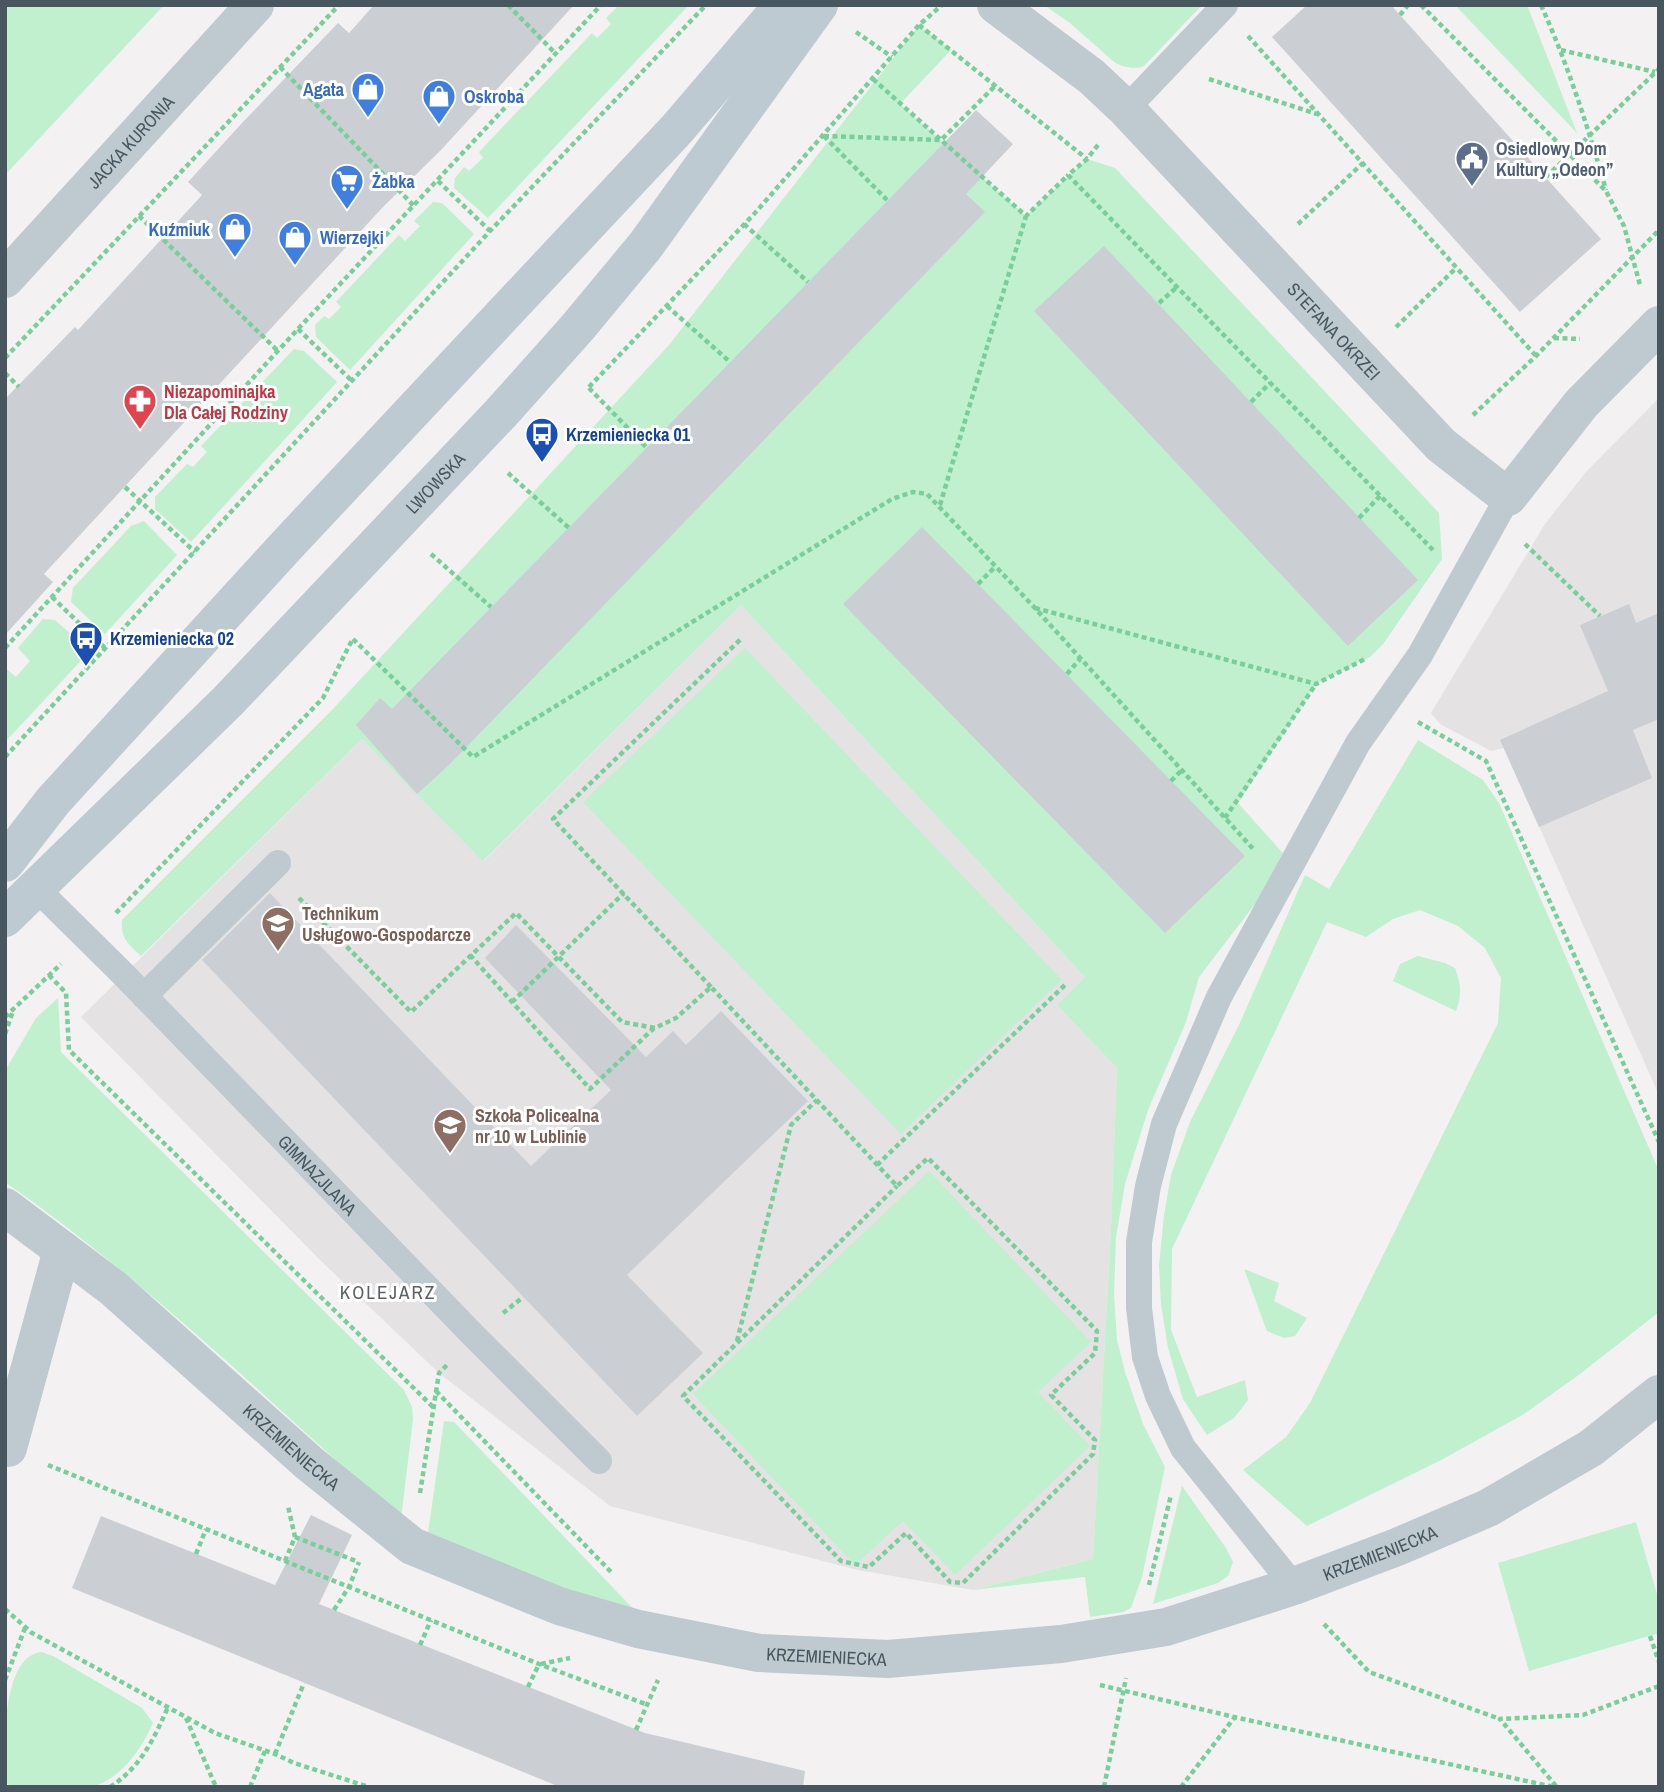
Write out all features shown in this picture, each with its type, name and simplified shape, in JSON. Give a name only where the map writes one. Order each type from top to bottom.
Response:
[{"type":"street","name":"JACKA KURONIA","points":[[5,279],[254,5]]},
{"type":"street","points":[[5,863],[53,801],[287,545],[677,129],[783,5]]},
{"type":"street","name":"LWOWSKA","points":[[5,918],[228,701],[501,413],[577,328],[645,246],[819,5]]},
{"type":"street","name":"STEFANA OKRZEI","points":[[996,5],[1082,69],[1126,108],[1441,445],[1508,497]]},
{"type":"street","points":[[1508,497],[1581,404],[1659,325]]},
{"type":"street","name":"KRZEMIENIECKA","points":[[5,1207],[113,1288],[309,1463],[412,1546],[559,1605],[638,1629],[759,1653],[888,1659],[1061,1644],[1166,1627],[1294,1586],[1397,1547],[1488,1508],[1591,1448],[1659,1394]]},
{"type":"street","points":[[8,1448],[62,1250]]},
{"type":"lane","points":[[1126,108],[1224,7]]},
{"type":"lane","points":[[1294,1586],[1183,1448],[1157,1396],[1145,1357],[1139,1308],[1139,1242],[1148,1186],[1164,1124],[1219,997],[1358,743],[1420,655],[1508,497]]},
{"type":"lane","points":[[144,996],[275,867]]},
{"type":"lane","name":"GIMNAZJLANA","points":[[36,888],[599,1461]]},
{"type":"path","points":[[5,358],[338,5]]},
{"type":"path","points":[[508,5],[556,54]]},
{"type":"path","points":[[5,648],[601,5]]},
{"type":"path","points":[[5,757],[351,380],[706,5]]},
{"type":"path","points":[[580,397],[744,224],[919,25],[942,5]]},
{"type":"path","points":[[1400,15],[1408,5]]},
{"type":"path","points":[[1420,5],[1606,191]]},
{"type":"path","points":[[1542,5],[1561,50],[1590,134],[1606,191],[1624,226],[1631,257]]},
{"type":"path","points":[[1224,7],[1535,356]]},
{"type":"path","points":[[919,25],[1087,159]]},
{"type":"path","points":[[1561,50],[1657,71]]},
{"type":"path","points":[[1167,65],[1318,114]]},
{"type":"path","points":[[280,67],[414,206]]},
{"type":"path","points":[[1546,177],[1657,71]]},
{"type":"path","points":[[873,79],[1026,216]]},
{"type":"path","points":[[823,136],[942,141],[995,86]]},
{"type":"path","points":[[939,506],[1026,216],[1087,159],[1126,108]]},
{"type":"path","points":[[823,136],[887,200]]},
{"type":"path","points":[[1298,224],[1363,163]]},
{"type":"path","points":[[1068,175],[1442,559]]},
{"type":"path","points":[[438,181],[490,231]]},
{"type":"path","points":[[139,216],[278,351]]},
{"type":"path","points":[[744,224],[808,282]]},
{"type":"path","points":[[1441,445],[1535,356],[1659,230]]},
{"type":"path","points":[[1396,327],[1456,268]]},
{"type":"path","points":[[1159,303],[1177,287]]},
{"type":"path","points":[[667,306],[730,362]]},
{"type":"path","points":[[298,329],[351,380]]},
{"type":"path","points":[[5,373],[19,387]]},
{"type":"path","points":[[1251,402],[1270,383]]},
{"type":"path","points":[[589,388],[647,448]]},
{"type":"path","points":[[502,480],[517,463]]},
{"type":"path","points":[[508,473],[569,528]]},
{"type":"path","points":[[125,487],[194,552]]},
{"type":"path","points":[[352,639],[473,757],[892,499],[913,492],[928,494],[1282,880]]},
{"type":"path","points":[[1359,518],[1380,496]]},
{"type":"path","points":[[1519,540],[1531,548],[1600,616]]},
{"type":"path","points":[[422,563],[431,554],[491,607]]},
{"type":"path","points":[[978,584],[996,566]]},
{"type":"path","points":[[52,597],[106,649]]},
{"type":"path","points":[[1034,607],[1316,684]]},
{"type":"path","points":[[5,1017],[137,892],[323,698],[352,639],[360,631]]},
{"type":"path","points":[[742,638],[553,819],[897,1186]]},
{"type":"path","points":[[1225,818],[1316,684],[1370,657],[1383,644],[1420,655]]},
{"type":"path","points":[[1067,674],[1080,659]]},
{"type":"path","points":[[1413,719],[1486,761],[1659,1142]]},
{"type":"path","points":[[1171,781],[1181,771]]},
{"type":"path","points":[[275,867],[411,1012],[516,913],[622,1022],[655,1028]]},
{"type":"path","points":[[512,1002],[624,893]]},
{"type":"path","points":[[470,955],[590,1089],[655,1028],[676,1018],[710,987]]},
{"type":"path","points":[[49,975],[66,993],[69,1050],[433,1408],[412,1546]]},
{"type":"path","points":[[877,1165],[1065,985]]},
{"type":"path","points":[[5,1034],[13,1009]]},
{"type":"path","points":[[737,1342],[791,1125],[817,1100]]},
{"type":"path","points":[[928,1158],[1097,1331],[1096,1353],[1051,1395],[1095,1440],[1093,1454],[963,1583],[950,1582],[906,1533],[869,1567],[841,1561],[682,1396],[897,1186],[928,1158]]},
{"type":"path","points":[[436,1391],[617,1578]]},
{"type":"path","points":[[8,1448],[539,1664],[649,1705],[636,1730]]},
{"type":"path","points":[[1104,1787],[1122,1690],[1183,1448]]},
{"type":"path","points":[[196,1554],[206,1529]]},
{"type":"path","points":[[285,1562],[295,1536],[336,1555],[359,1562],[349,1587],[334,1610]]},
{"type":"path","points":[[1294,1586],[1369,1672],[1500,1719],[1583,1715],[1659,1686]]},
{"type":"path","points":[[5,1609],[25,1628],[215,1733],[294,1763],[369,1787]]},
{"type":"path","points":[[420,1645],[431,1620]]},
{"type":"path","points":[[5,1680],[25,1628]]},
{"type":"path","points":[[1650,1636],[1659,1662]]},
{"type":"path","points":[[528,1686],[539,1664]]},
{"type":"path","points":[[275,1754],[304,1683]]},
{"type":"path","points":[[1122,1690],[1555,1787]]},
{"type":"path","points":[[110,1787],[137,1765],[168,1707]]},
{"type":"path","points":[[1181,1787],[1234,1717]]},
{"type":"path","points":[[186,1718],[216,1787]]},
{"type":"path","points":[[1500,1719],[1555,1787]]},
{"type":"path","points":[[250,1787],[265,1751]]},
{"type":"shaded area","points":[[1659,398],[1659,1095],[1504,748],[1491,751],[1440,724],[1431,713],[1545,524],[1586,472]]},
{"type":"shaded area","points":[[741,605],[1085,977],[1057,1005],[1117,1068],[1093,1559],[973,1590],[858,1570],[610,1506],[439,1373],[321,1261],[81,1017],[362,739],[484,861]]},
{"type":"green space","points":[[5,5],[164,5],[5,175]]},
{"type":"green space","points":[[619,5],[689,5],[488,218],[454,188],[455,178],[464,167],[469,171],[483,158],[479,152],[592,33],[597,38],[611,24],[606,18]]},
{"type":"green space","points":[[1044,5],[1202,5],[1144,66],[1132,68],[1113,61],[1070,23]]},
{"type":"green space","points":[[1455,5],[1527,5],[1577,133]]},
{"type":"green space","points":[[919,25],[951,50],[900,104],[1026,216],[1087,159],[1115,168],[1439,513],[1442,559],[1383,644],[1370,657],[1316,684],[1238,803],[1289,860],[1199,977],[1186,1022],[1148,1110],[1125,1184],[1116,1237],[1114,1295],[1117,1340],[1143,1424],[1165,1467],[1142,1577],[1131,1608],[1123,1612],[1090,1617],[1085,1577],[973,1590],[1093,1559],[1117,1068],[1057,1005],[1085,977],[741,605],[483,861],[362,739],[141,956],[126,941],[122,932],[122,920],[332,710],[669,345]]},
{"type":"green space","points":[[433,202],[442,203],[474,234],[350,370],[316,337],[315,325],[324,316],[329,319],[341,307],[336,302],[399,235],[405,241],[420,226],[414,221]]},
{"type":"green space","points":[[294,349],[304,351],[337,382],[191,542],[155,509],[155,497],[187,464],[193,467],[207,452],[201,446]]},
{"type":"green space","points":[[144,521],[177,555],[105,634],[71,602],[73,588],[131,526]]},
{"type":"green space","points":[[43,619],[55,620],[90,651],[5,742],[5,668],[16,677],[30,661],[18,648]]},
{"type":"green space","points":[[745,648],[1062,980],[901,1134],[583,802]]},
{"type":"green space","points":[[1418,740],[1483,780],[1499,803],[1659,1171],[1659,1312],[1524,1414],[1443,1459],[1307,1526],[1243,1470],[1286,1437],[1310,1403],[1498,1023],[1501,978],[1485,948],[1458,926],[1420,910],[1393,919],[1366,937],[1327,922],[1172,1249],[1171,1330],[1197,1397],[1245,1380],[1248,1400],[1234,1418],[1207,1435],[1183,1399],[1168,1348],[1161,1304],[1159,1265],[1164,1215],[1171,1175],[1190,1122],[1239,1025],[1305,875],[1329,889]]},
{"type":"green space","points":[[1418,956],[1455,968],[1460,990],[1456,1011],[1393,981],[1400,964]]},
{"type":"green space","points":[[58,998],[61,1052],[404,1390],[412,1407],[413,1419],[401,1519],[159,1302],[109,1260],[5,1182],[5,1071],[36,1018]]},
{"type":"green space","points":[[929,1171],[1091,1342],[1038,1392],[1090,1446],[955,1575],[903,1521],[855,1565],[693,1394]]},
{"type":"green space","points":[[1244,1269],[1279,1283],[1274,1301],[1307,1318],[1295,1336],[1284,1338],[1267,1331]]},
{"type":"green space","points":[[444,1421],[454,1422],[644,1620],[427,1540]]},
{"type":"green space","points":[[1182,1486],[1233,1562],[1228,1576],[1218,1583],[1153,1604]]},
{"type":"green space","points":[[1636,1522],[1659,1601],[1659,1633],[1529,1671],[1498,1563]]},
{"type":"green space","points":[[41,1652],[53,1656],[142,1708],[153,1723],[129,1762],[101,1784],[63,1788],[14,1787],[5,1783],[6,1729],[12,1687],[18,1670],[28,1658]]},
{"type":"building","points":[[374,5],[574,5],[44,574],[53,582],[5,635],[5,399],[75,327],[78,330],[202,195],[188,182],[242,123],[338,23],[349,33]]},
{"type":"building","points":[[1307,5],[1391,5],[1601,239],[1520,312],[1272,37]]},
{"type":"building","points":[[976,110],[1013,144],[966,194],[985,212],[449,765],[417,794],[356,725],[380,698],[392,709]]},
{"type":"building","points":[[1104,246],[1418,580],[1348,646],[1034,311]]},
{"type":"building","points":[[922,527],[1245,856],[1165,933],[843,604]]},
{"type":"building","points":[[1629,604],[1636,623],[1659,613],[1659,719],[1633,730],[1652,778],[1539,827],[1500,740],[1608,691],[1580,625]]},
{"type":"building","points":[[270,893],[531,1166],[611,1090],[485,958],[516,925],[646,1057],[673,1031],[686,1045],[721,1011],[808,1101],[627,1275],[703,1353],[637,1416],[202,960]]},
{"type":"building","points":[[311,1515],[352,1535],[319,1604],[645,1733],[805,1771],[803,1787],[560,1787],[72,1588],[101,1516],[275,1585]]},
{"type":"place","name":"Agata","points":[[368,119]]},
{"type":"place","name":"Oskroba","points":[[439,126]]},
{"type":"place","name":"Osiedlowy Dom Kultury „Odeon”","points":[[1472,188]]},
{"type":"place","name":"Żabka","points":[[347,211]]},
{"type":"place","name":"Kuźmiuk","points":[[235,259]]},
{"type":"place","name":"Wierzejki","points":[[295,267]]},
{"type":"place","name":"Niezapominajka Dla Całej Rodziny","points":[[140,431]]},
{"type":"place","name":"Krzemieniecka 01","points":[[542,464]]},
{"type":"place","name":"Krzemieniecka 02","points":[[86,668]]},
{"type":"place","name":"Technikum Usługowo-Gospodarcze","points":[[278,953]]},
{"type":"place","name":"Szkoła Policealna nr 10 w Lublinie","points":[[450,1155]]},
{"type":"district","name":"KOLEJARZ","points":[[388,1292]]}]
